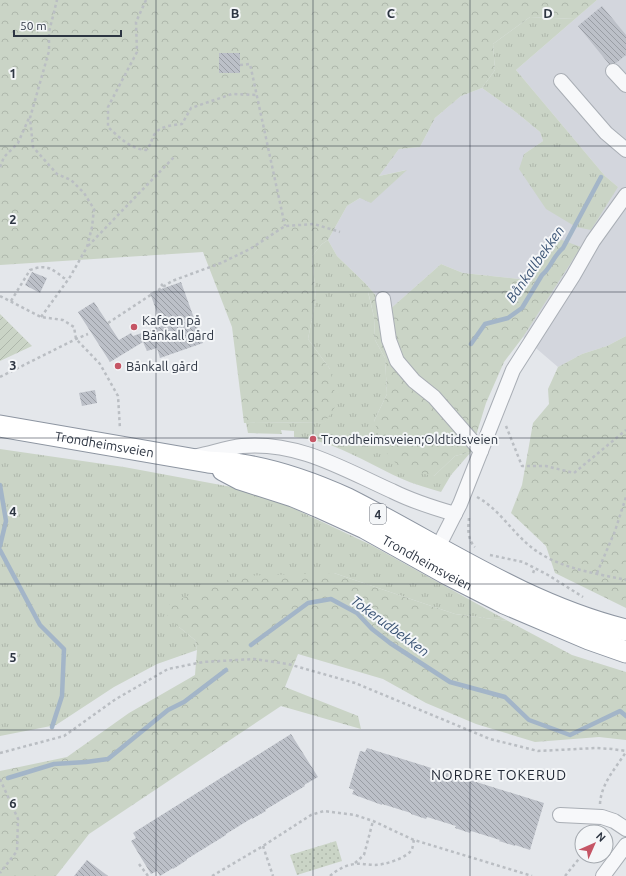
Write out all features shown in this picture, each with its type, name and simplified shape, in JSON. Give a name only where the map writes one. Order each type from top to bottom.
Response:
[{"type":"highway","name":"Trondheimsveien","points":[[0,426],[198,460],[242,465],[266,470],[325,488],[372,511],[434,556],[504,603],[589,639],[626,652]]},
{"type":"highway","name":"Trondheimsveien","points":[[434,556],[483,573],[536,598],[594,620],[626,630]]},
{"type":"street","points":[[613,72],[626,85]]},
{"type":"street","points":[[561,81],[606,133],[626,150]]},
{"type":"street","points":[[434,556],[455,514],[482,451],[513,370],[558,300],[593,241],[626,195]]},
{"type":"street","points":[[383,299],[389,340],[397,361],[414,381],[434,397],[482,451]]},
{"type":"street","points":[[198,460],[242,446],[282,448],[318,457],[338,465],[393,492],[455,514]]},
{"type":"street","points":[[560,815],[602,817],[614,821],[626,829]]},
{"type":"street","points":[[603,876],[626,845]]},
{"type":"path","points":[[0,167],[4,157],[18,143],[30,118],[49,51],[49,32],[57,0]]},
{"type":"path","points":[[146,0],[136,22],[137,52],[108,107],[108,127],[122,141],[139,149],[146,150],[152,144],[159,129],[182,124],[191,108],[232,94],[256,95]]},
{"type":"path","points":[[240,65],[250,64],[285,226]]},
{"type":"path","points":[[30,118],[33,147],[57,174],[72,180],[84,193],[94,210],[87,247]]},
{"type":"path","points":[[41,317],[67,280],[87,247],[175,156]]},
{"type":"path","points":[[108,323],[172,281],[221,263],[250,249],[285,226],[314,224],[340,232]]},
{"type":"path","points":[[11,301],[30,270],[41,266],[51,269],[67,280]]},
{"type":"path","points":[[161,284],[167,290]]},
{"type":"path","points":[[0,296],[41,317],[63,320],[74,327],[76,338],[100,364],[118,396],[120,432]]},
{"type":"path","points":[[0,377],[76,338],[88,334]]},
{"type":"path","points":[[499,408],[522,466],[546,466],[574,473],[626,430]]},
{"type":"path","points":[[465,491],[482,500],[492,508],[524,541],[538,553],[568,566],[626,580]]},
{"type":"path","points":[[597,574],[615,531],[626,497]]},
{"type":"path","points":[[470,513],[469,536],[477,548]]},
{"type":"path","points":[[487,554],[518,561],[536,568],[586,599]]},
{"type":"path","points":[[533,574],[536,568]]},
{"type":"path","points":[[0,753],[64,736],[116,699],[168,669],[203,662],[254,658],[288,664],[355,683],[490,740],[538,751],[596,748],[626,752],[604,786],[600,806],[602,817]]},
{"type":"path","points":[[0,779],[18,819],[17,851],[0,873]]},
{"type":"path","points":[[212,876],[263,846],[302,820],[318,812],[324,811],[356,815],[373,821],[414,840],[532,876]]},
{"type":"path","points":[[355,864],[364,855],[373,821]]},
{"type":"path","points":[[330,876],[342,867],[355,864],[375,865],[396,860],[406,855],[411,850],[414,840]]},
{"type":"path","points":[[263,846],[273,876]]},
{"type":"path","points":[[140,864],[148,876]]},
{"type":"path","points":[[565,876],[575,864]]},
{"type":"shaded area","points":[[597,0],[626,0],[626,336],[607,346],[582,354],[558,367],[523,337],[580,247],[528,280],[463,273],[441,264],[389,310],[364,282],[337,256],[328,240],[347,206],[406,170],[379,176],[399,149],[420,147],[435,118],[461,96],[482,88],[517,113],[540,132],[543,141],[524,154],[618,187],[605,176],[516,70]]},
{"type":"green space","points":[[0,0],[597,0],[575,19],[530,17],[493,44],[495,70],[482,88],[461,96],[435,118],[420,147],[399,149],[379,176],[407,170],[371,203],[360,198],[347,206],[328,240],[322,244],[312,256],[316,298],[308,339],[330,369],[337,404],[325,422],[244,423],[232,327],[203,252],[0,265]]},
{"type":"green space","points":[[530,17],[575,19],[516,70],[605,176],[618,187],[591,230],[576,227],[546,209],[519,169],[524,154],[543,141],[540,132],[517,113],[482,88],[495,70],[493,44]]},
{"type":"green space","points":[[559,239],[581,247],[523,337],[504,362],[486,403],[471,452],[455,456],[434,476],[401,469],[385,451],[374,421],[387,394],[385,358],[375,340],[374,317],[368,291],[389,310],[441,264],[463,273],[528,280]]},
{"type":"green space","points":[[328,240],[337,256],[364,282],[389,310],[368,292],[374,317],[375,340],[385,358],[387,394],[374,421],[434,476],[455,456],[471,452],[451,475],[441,492],[405,480],[322,442],[294,437],[294,431],[281,430],[282,434],[248,433],[246,423],[325,422],[330,369],[308,339],[316,298],[312,256],[322,244]]},
{"type":"green space","points":[[0,314],[32,346],[0,361]]},
{"type":"green space","points":[[626,336],[626,608],[555,573],[546,546],[511,513],[522,485],[533,423],[549,404],[548,389],[558,367],[582,354],[607,346]]},
{"type":"green space","points":[[0,449],[124,467],[259,492],[371,545],[508,621],[455,614],[334,573],[179,627],[195,640],[197,650],[157,664],[114,687],[56,725],[0,736]]},
{"type":"green space","points":[[334,573],[455,614],[508,621],[572,655],[626,672],[626,740],[599,737],[535,742],[476,724],[426,703],[383,679],[298,654],[285,687],[358,716],[361,729],[281,706],[89,834],[56,876],[0,876],[0,771],[67,757],[129,713],[195,675],[197,650],[195,640],[166,614],[170,603],[238,576]]},
{"type":"green space","points":[[336,841],[342,861],[297,875],[290,855]]},
{"type":"building","points":[[602,6],[626,35],[626,55],[616,63],[609,64],[578,26]]},
{"type":"building","points":[[219,53],[240,53],[240,73],[219,73]]},
{"type":"building","points":[[32,272],[47,278],[40,293],[25,285]]},
{"type":"building","points":[[181,282],[203,343],[160,358],[157,348],[147,351],[143,342],[110,362],[78,312],[94,302],[119,340],[131,333],[133,336],[162,326],[150,293]]},
{"type":"building","points":[[95,390],[97,403],[82,406],[79,393]]},
{"type":"building","points":[[291,734],[318,777],[173,869],[160,876],[157,871],[151,874],[131,841],[136,838],[133,833]]},
{"type":"building","points":[[367,748],[544,803],[530,850],[471,831],[470,833],[455,828],[456,826],[427,817],[426,819],[352,794],[354,790],[349,788],[360,751],[365,752]]},
{"type":"building","points":[[87,860],[108,876],[74,876]]},
{"type":"waterway","name":"Bånkallbekken","points":[[471,344],[485,324],[508,318],[522,308],[542,275],[563,248],[601,177]]},
{"type":"waterway","points":[[0,485],[6,521],[0,546]]},
{"type":"waterway","points":[[0,550],[40,625],[64,649],[62,696],[52,727]]},
{"type":"waterway","name":"Tokerudbekken","points":[[251,645],[308,603],[331,599],[357,613],[372,629],[390,643],[450,682],[505,697],[529,720],[570,735],[620,711],[626,716]]},
{"type":"waterway","name":"Tokerudbekken","points":[[8,778],[54,764],[108,759],[168,710],[184,702],[226,670]]},
{"type":"place","name":"Kafeen på Bånkall gård","points":[[134,327]]},
{"type":"place","name":"Bånkall gård","points":[[118,366]]},
{"type":"place","name":"Trondheimsveien;Oldtidsveien","points":[[313,439]]},
{"type":"district","name":"NORDRE TOKERUD","points":[[499,775]]}]
